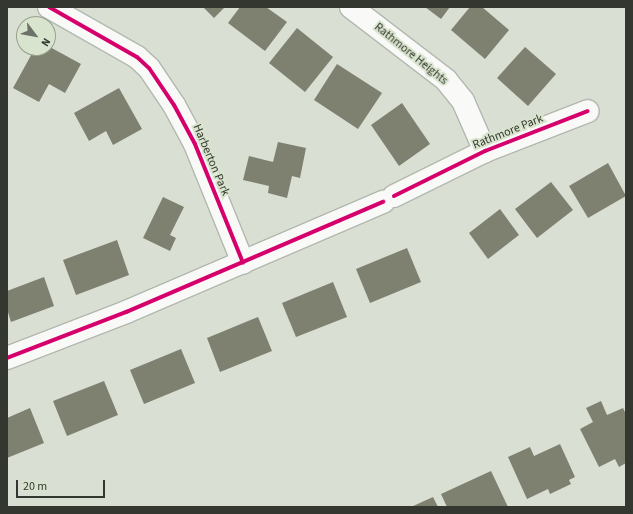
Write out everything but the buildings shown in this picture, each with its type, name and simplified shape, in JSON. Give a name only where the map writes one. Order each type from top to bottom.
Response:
[{"type":"street","name":"Harberton Park","points":[[49,7],[137,57],[149,68],[174,105],[195,144],[243,263]]},
{"type":"street","name":"Rathmore Heights","points":[[351,7],[446,80],[463,101],[485,151]]},
{"type":"street","name":"Rathmore Park","points":[[243,263],[389,199],[485,151],[588,111]]},
{"type":"street","points":[[7,358],[243,263]]},
{"type":"cycle path","points":[[49,7],[137,57],[149,68],[174,105],[195,144],[243,263]]},
{"type":"cycle path","points":[[394,196],[485,151],[588,111]]},
{"type":"cycle path","points":[[7,358],[126,312],[383,202]]}]
